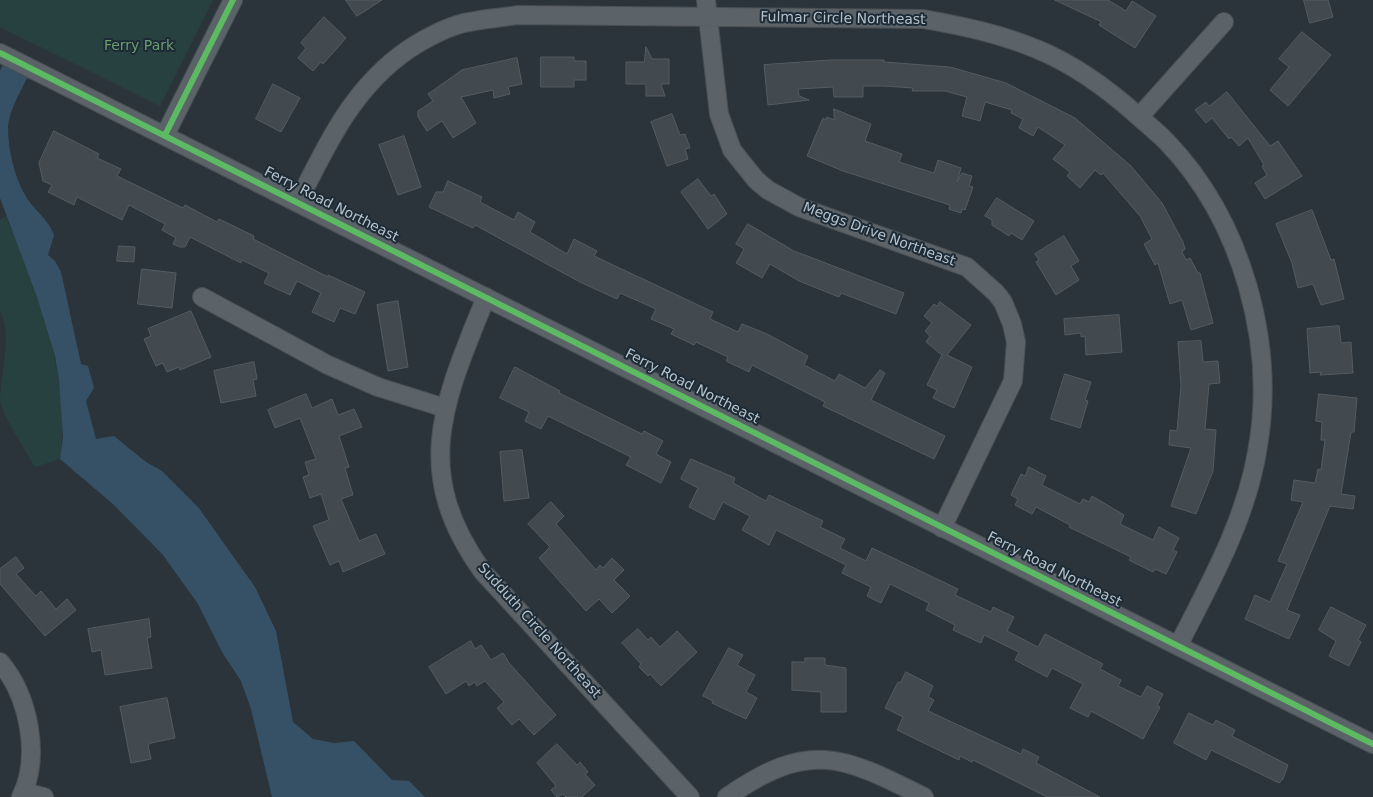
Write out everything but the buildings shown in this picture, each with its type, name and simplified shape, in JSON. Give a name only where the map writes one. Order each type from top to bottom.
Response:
[{"type":"street","points":[[165,135],[233,0]]},
{"type":"street","name":"Fulmar Circle Northeast","points":[[298,202],[331,136],[356,97],[392,61],[438,32],[464,23],[517,15],[707,8],[923,19],[965,26],[996,34],[1039,50],[1070,65],[1110,90],[1166,141],[1196,179],[1220,219],[1239,262],[1251,299],[1262,360],[1261,426],[1254,472],[1246,500],[1227,549],[1178,646]]},
{"type":"street","name":"Meggs Drive Northeast","points":[[707,8],[718,114],[732,150],[756,180],[768,190],[799,207],[967,267],[996,293],[1003,302],[1012,324],[1016,342],[1014,381],[942,528]]},
{"type":"street","points":[[1139,117],[1224,22]]},
{"type":"street","name":"Ferry Road Northeast","points":[[0,52],[1373,744]]},
{"type":"street","points":[[202,297],[328,366],[378,387],[445,408]]},
{"type":"street","name":"Sudduth Circle Northeast","points":[[486,297],[458,366],[445,408],[441,434],[442,481],[456,529],[467,550],[483,572],[690,797]]},
{"type":"street","points":[[0,662],[16,687],[24,709],[31,741],[29,774],[22,795],[44,797]]},
{"type":"street","points":[[727,797],[766,772],[782,765],[822,760],[868,769],[924,797]]},
{"type":"green space","name":"Ferry Park","points":[[0,0],[213,0],[160,106],[0,27]]},
{"type":"green space","points":[[6,216],[29,274],[49,335],[61,397],[60,459],[35,467],[11,426],[0,402],[6,344],[4,321],[0,311],[0,220]]},
{"type":"water","points":[[3,64],[28,76],[9,121],[10,153],[25,195],[48,223],[54,235],[48,255],[55,261],[61,272],[81,364],[88,366],[94,388],[86,401],[96,439],[114,436],[146,462],[162,471],[198,507],[255,587],[276,631],[293,722],[313,739],[334,743],[354,741],[392,780],[409,781],[425,797],[272,797],[251,709],[241,681],[222,652],[198,604],[163,555],[113,504],[60,459],[63,437],[59,380],[55,356],[37,297],[0,198],[0,71]]},
{"type":"cycle path","points":[[165,135],[233,0]]},
{"type":"cycle path","points":[[0,53],[1373,744]]}]
